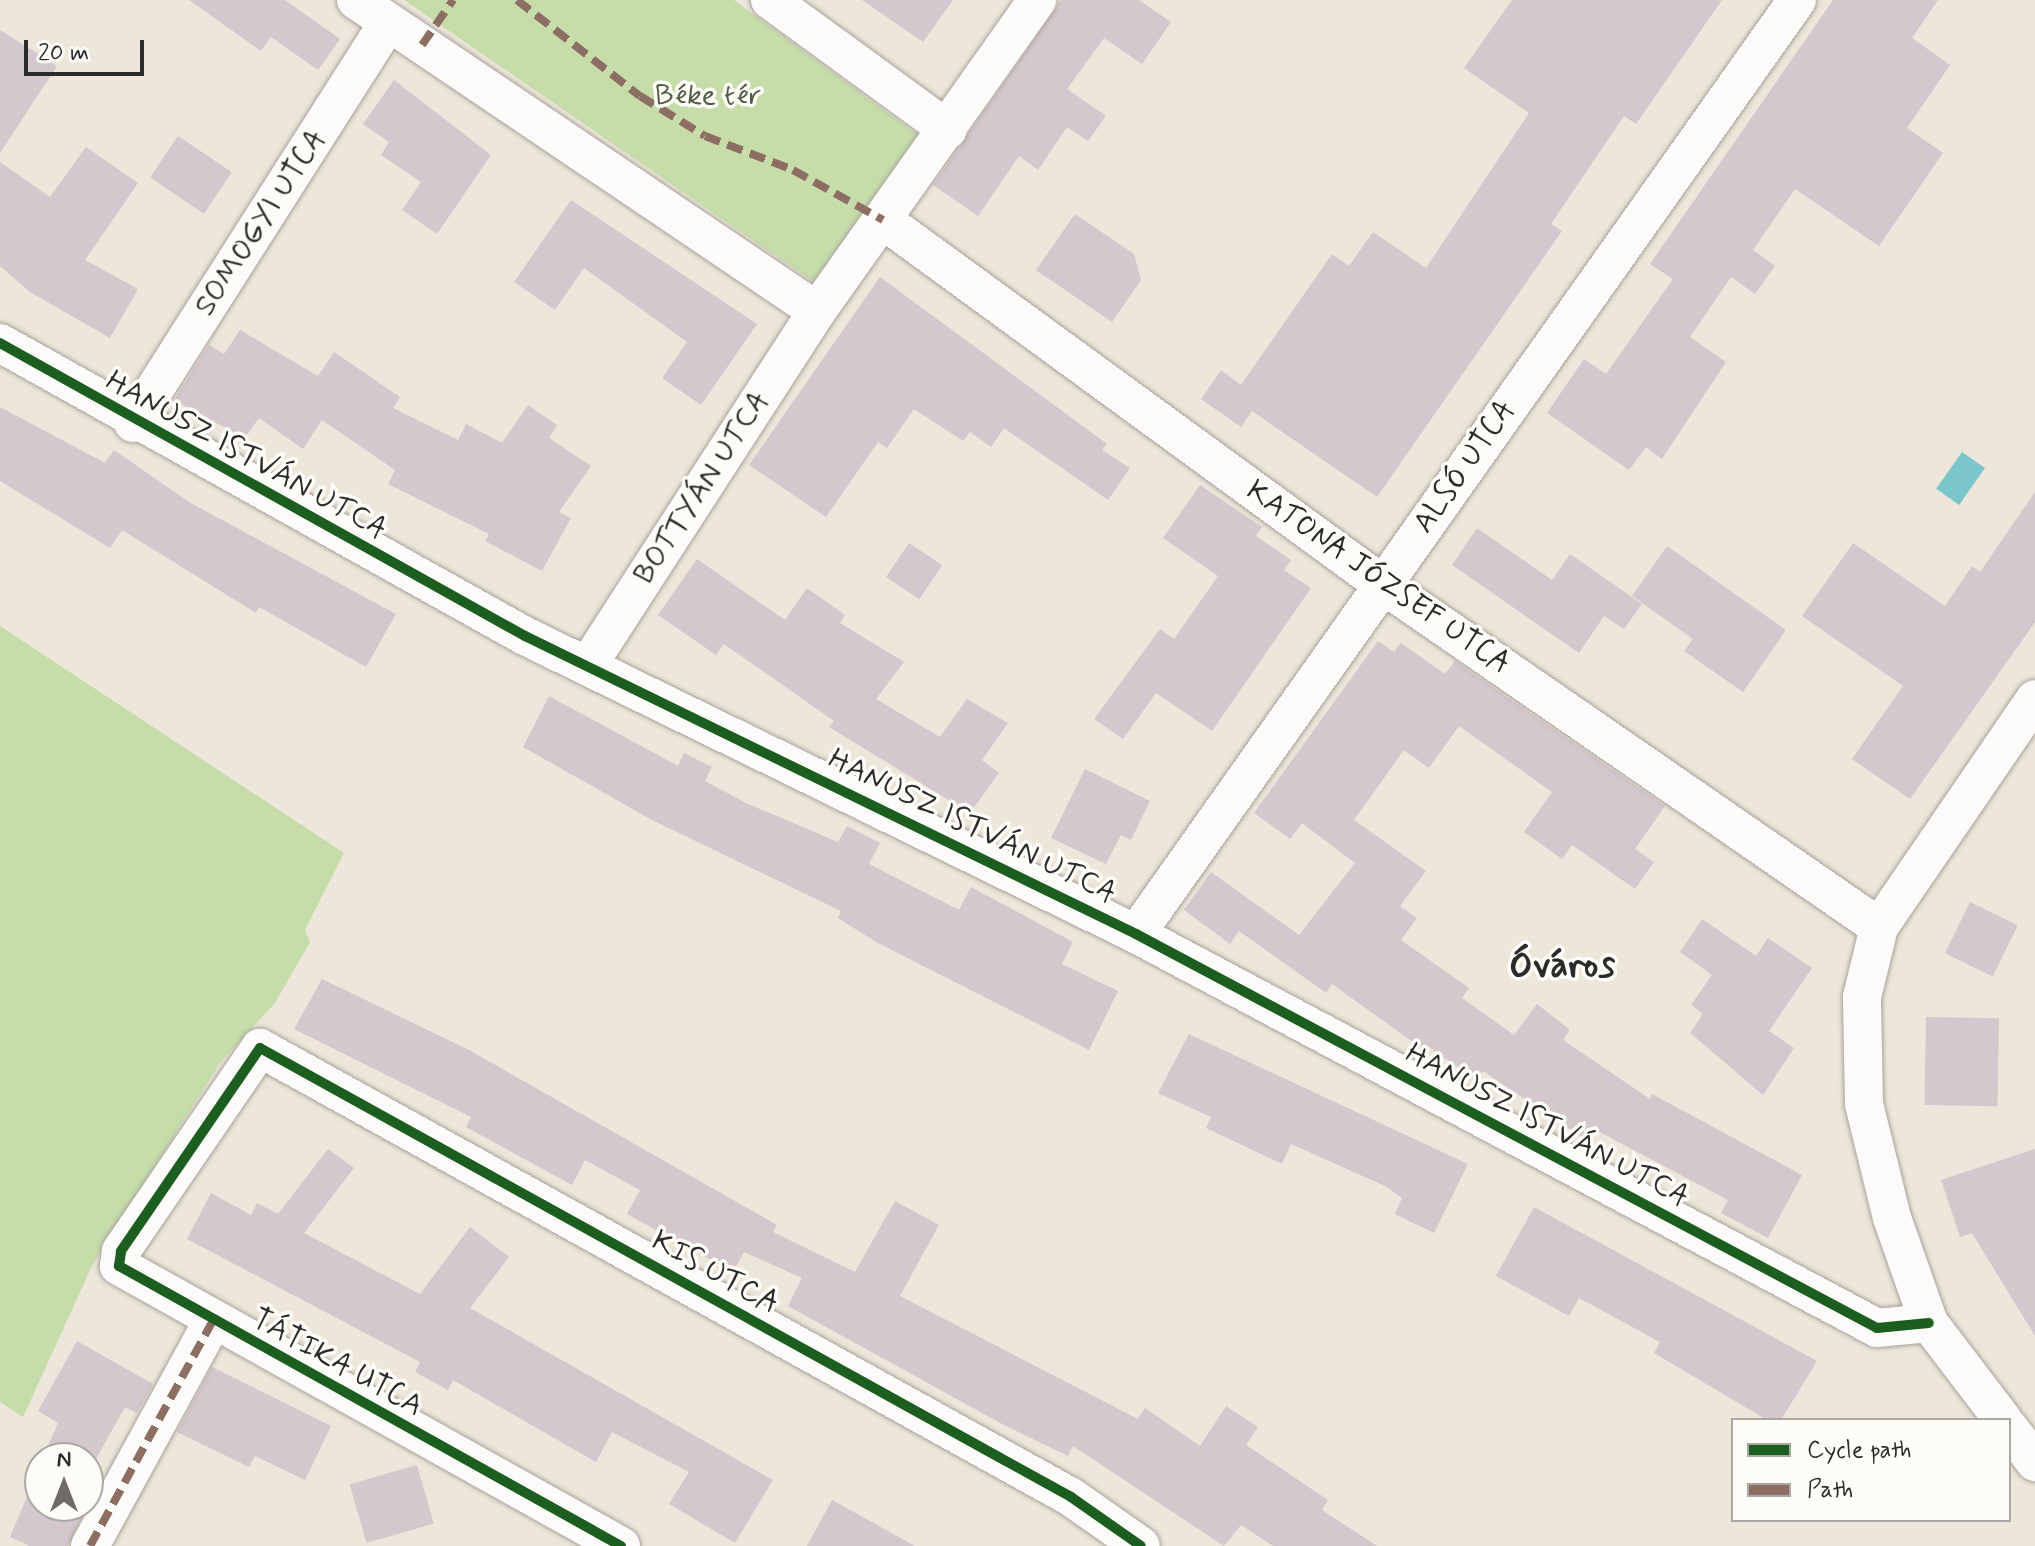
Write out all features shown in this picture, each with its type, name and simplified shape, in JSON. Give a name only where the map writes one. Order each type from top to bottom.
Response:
[{"type":"street","points":[[356,0],[817,311],[948,130],[1037,0]]},
{"type":"street","points":[[770,0],[948,130]]},
{"type":"street","name":"ALSÓ UTCA","points":[[1136,934],[1797,0]]},
{"type":"street","name":"SOMOGYI UTCA","points":[[133,423],[388,23]]},
{"type":"street","name":"KATONA JÓZSEF UTCA","points":[[883,220],[1382,584],[1879,927]]},
{"type":"street","name":"BOTTYÁN UTCA","points":[[588,665],[817,311]]},
{"type":"street","name":"HANUSZ ISTVÁN UTCA","points":[[0,343],[133,423],[588,665],[1136,934],[1877,1328],[1929,1323]]},
{"type":"street","points":[[2001,1418],[1929,1323],[1892,1218],[1864,1104],[1862,997],[1879,927],[2035,699]]},
{"type":"street","name":"TÁTIKA UTCA","points":[[260,1048],[195,1141],[119,1266],[212,1322],[621,1546]]},
{"type":"street","name":"KIS UTCA","points":[[260,1048],[1071,1497],[1141,1546]]},
{"type":"street","points":[[90,1546],[212,1322]]},
{"type":"street","points":[[2011,1431],[2035,1462]]},
{"type":"green space","name":"Béke tér","points":[[404,0],[734,0],[918,135],[815,283]]},
{"type":"green space","points":[[0,626],[344,853],[305,930],[310,942],[275,1003],[220,1063],[92,1266],[23,1417],[0,1402]]},
{"type":"water","points":[[1962,452],[1985,468],[1959,505],[1936,489]]},
{"type":"building","points":[[189,0],[285,0],[340,39],[318,70],[271,37],[261,51]]},
{"type":"building","points":[[862,0],[953,0],[923,42]]},
{"type":"building","points":[[1061,0],[1139,0],[1171,22],[1142,64],[1104,38],[1067,89],[1106,116],[1088,141],[1067,127],[1038,170],[1019,156],[978,216],[933,185]]},
{"type":"building","points":[[1512,0],[1722,0],[1636,124],[1624,116],[1551,224],[1562,231],[1377,497],[1252,411],[1241,427],[1201,399],[1221,370],[1241,385],[1332,254],[1349,266],[1373,232],[1426,268],[1529,113],[1464,68]]},
{"type":"building","points":[[1833,0],[1938,0],[1912,38],[1950,65],[1907,128],[1943,153],[1879,246],[1795,189],[1753,250],[1775,266],[1755,294],[1731,277],[1690,337],[1726,362],[1662,459],[1646,447],[1629,470],[1547,413],[1584,359],[1606,374],[1673,279],[1650,264]]},
{"type":"building","points":[[0,30],[57,66],[0,153]]},
{"type":"building","points":[[394,80],[491,155],[437,234],[402,210],[421,182],[381,155],[389,142],[363,124]]},
{"type":"building","points":[[178,136],[232,172],[204,214],[150,177]]},
{"type":"building","points":[[86,147],[138,183],[85,260],[138,289],[110,338],[30,292],[0,266],[0,162],[50,197]]},
{"type":"building","points":[[571,200],[757,324],[701,405],[662,378],[687,342],[584,268],[555,310],[514,282]]},
{"type":"building","points":[[1075,214],[1134,254],[1141,280],[1112,322],[1036,270]]},
{"type":"building","points":[[880,277],[1107,444],[1102,450],[1130,468],[1108,500],[1004,428],[991,447],[970,432],[963,441],[914,409],[887,448],[878,442],[826,517],[749,465]]},
{"type":"building","points":[[240,330],[318,376],[334,352],[400,397],[393,408],[458,440],[466,424],[502,443],[528,405],[557,425],[549,438],[591,466],[559,512],[571,518],[542,571],[485,541],[489,534],[388,484],[395,470],[322,420],[303,449],[259,418],[244,438],[174,400],[209,345],[224,354]]},
{"type":"building","points":[[0,407],[105,463],[114,450],[189,502],[396,614],[366,667],[259,607],[256,613],[122,530],[110,548],[0,481]]},
{"type":"building","points":[[1200,485],[1262,527],[1256,536],[1291,560],[1284,570],[1311,588],[1212,731],[1156,693],[1123,739],[1094,719],[1160,629],[1174,639],[1218,576],[1163,538]]},
{"type":"building","points":[[2035,492],[2035,622],[1910,799],[1852,759],[1903,686],[1802,616],[1853,543],[1945,606],[1972,566],[1980,572]]},
{"type":"building","points":[[1477,528],[1552,580],[1570,554],[1642,604],[1624,629],[1604,616],[1579,653],[1452,565]]},
{"type":"building","points":[[909,543],[942,565],[919,599],[886,577]]},
{"type":"building","points":[[1667,546],[1786,630],[1743,692],[1684,651],[1693,639],[1632,596]]},
{"type":"building","points":[[697,559],[785,620],[807,588],[845,615],[840,623],[904,662],[876,699],[940,737],[967,699],[1008,723],[982,760],[999,773],[970,813],[829,727],[834,721],[724,644],[716,655],[658,615]]},
{"type":"building","points":[[1378,641],[1394,652],[1401,643],[1445,674],[1455,661],[1665,806],[1635,849],[1654,862],[1635,889],[1572,845],[1562,859],[1524,832],[1552,792],[1459,726],[1429,768],[1404,750],[1354,820],[1426,871],[1400,906],[1417,918],[1401,940],[1469,988],[1462,998],[1514,1035],[1537,1004],[1570,1030],[1563,1040],[1650,1099],[1652,1094],[1802,1175],[1768,1238],[1721,1213],[1728,1200],[1594,1129],[1586,1140],[1483,1071],[1476,1081],[1428,1046],[1424,1050],[1332,984],[1326,993],[1239,931],[1230,944],[1184,910],[1211,872],[1299,935],[1355,863],[1302,823],[1290,839],[1254,813]]},
{"type":"building","points":[[549,696],[678,766],[684,753],[712,767],[705,781],[746,803],[838,842],[847,826],[880,843],[869,864],[959,910],[971,887],[1073,942],[1062,964],[1118,991],[1089,1050],[876,942],[838,918],[841,911],[652,820],[523,747]]},
{"type":"building","points":[[1085,769],[1150,801],[1131,840],[1121,835],[1106,864],[1051,838]]},
{"type":"building","points":[[1970,902],[2018,925],[1993,976],[1945,953]]},
{"type":"building","points":[[1702,919],[1756,956],[1768,938],[1812,968],[1769,1031],[1794,1048],[1763,1095],[1690,1033],[1703,1014],[1691,1005],[1712,975],[1680,952]]},
{"type":"building","points":[[322,979],[469,1050],[777,1225],[773,1232],[855,1272],[895,1201],[939,1225],[900,1296],[1138,1419],[1145,1408],[1200,1446],[1226,1406],[1258,1427],[1246,1445],[1328,1500],[1322,1510],[1377,1546],[1273,1546],[1241,1525],[1224,1546],[1073,1446],[1068,1456],[1004,1425],[788,1306],[802,1278],[744,1252],[733,1272],[627,1214],[640,1190],[585,1160],[572,1185],[466,1127],[471,1117],[294,1029]]},
{"type":"building","points":[[1926,1017],[1999,1018],[1997,1106],[1924,1105]]},
{"type":"building","points":[[1189,1034],[1468,1164],[1434,1233],[1395,1214],[1402,1198],[1385,1186],[1291,1144],[1282,1164],[1206,1128],[1211,1117],[1158,1093]]},
{"type":"building","points":[[328,1149],[354,1168],[304,1233],[420,1294],[470,1227],[509,1257],[470,1308],[773,1480],[735,1543],[669,1504],[689,1472],[612,1432],[596,1462],[453,1380],[448,1390],[415,1372],[420,1362],[187,1239],[211,1193],[251,1215],[257,1203],[278,1214]]},
{"type":"building","points":[[2035,1149],[2035,1336],[1972,1233],[1960,1237],[1941,1180]]},
{"type":"building","points":[[1534,1207],[1817,1361],[1782,1418],[1764,1418],[1654,1353],[1660,1342],[1579,1298],[1569,1316],[1496,1276]]},
{"type":"building","points":[[77,1341],[153,1384],[137,1413],[125,1407],[104,1444],[104,1442],[50,1442],[58,1423],[38,1411]]},
{"type":"building","points":[[212,1367],[331,1426],[305,1480],[255,1456],[249,1467],[177,1432]]},
{"type":"building","points":[[417,1465],[434,1524],[367,1543],[350,1484]]},
{"type":"building","points":[[832,1500],[915,1546],[807,1546]]},
{"type":"building","points":[[24,1504],[24,1522],[79,1522],[68,1546],[30,1546],[10,1537]]},
{"type":"marked path","points":[[422,45],[453,0]]},
{"type":"marked path","points":[[517,0],[640,96],[705,136],[793,170],[883,220]]},
{"type":"marked path","points":[[90,1546],[212,1322]]},
{"type":"cycle path","points":[[0,343],[525,636],[1136,934],[1877,1328],[1929,1323]]},
{"type":"cycle path","points":[[621,1546],[119,1266],[121,1251],[260,1048],[1071,1497],[1141,1546]]},
{"type":"district","name":"Óváros","points":[[1562,966]]}]
